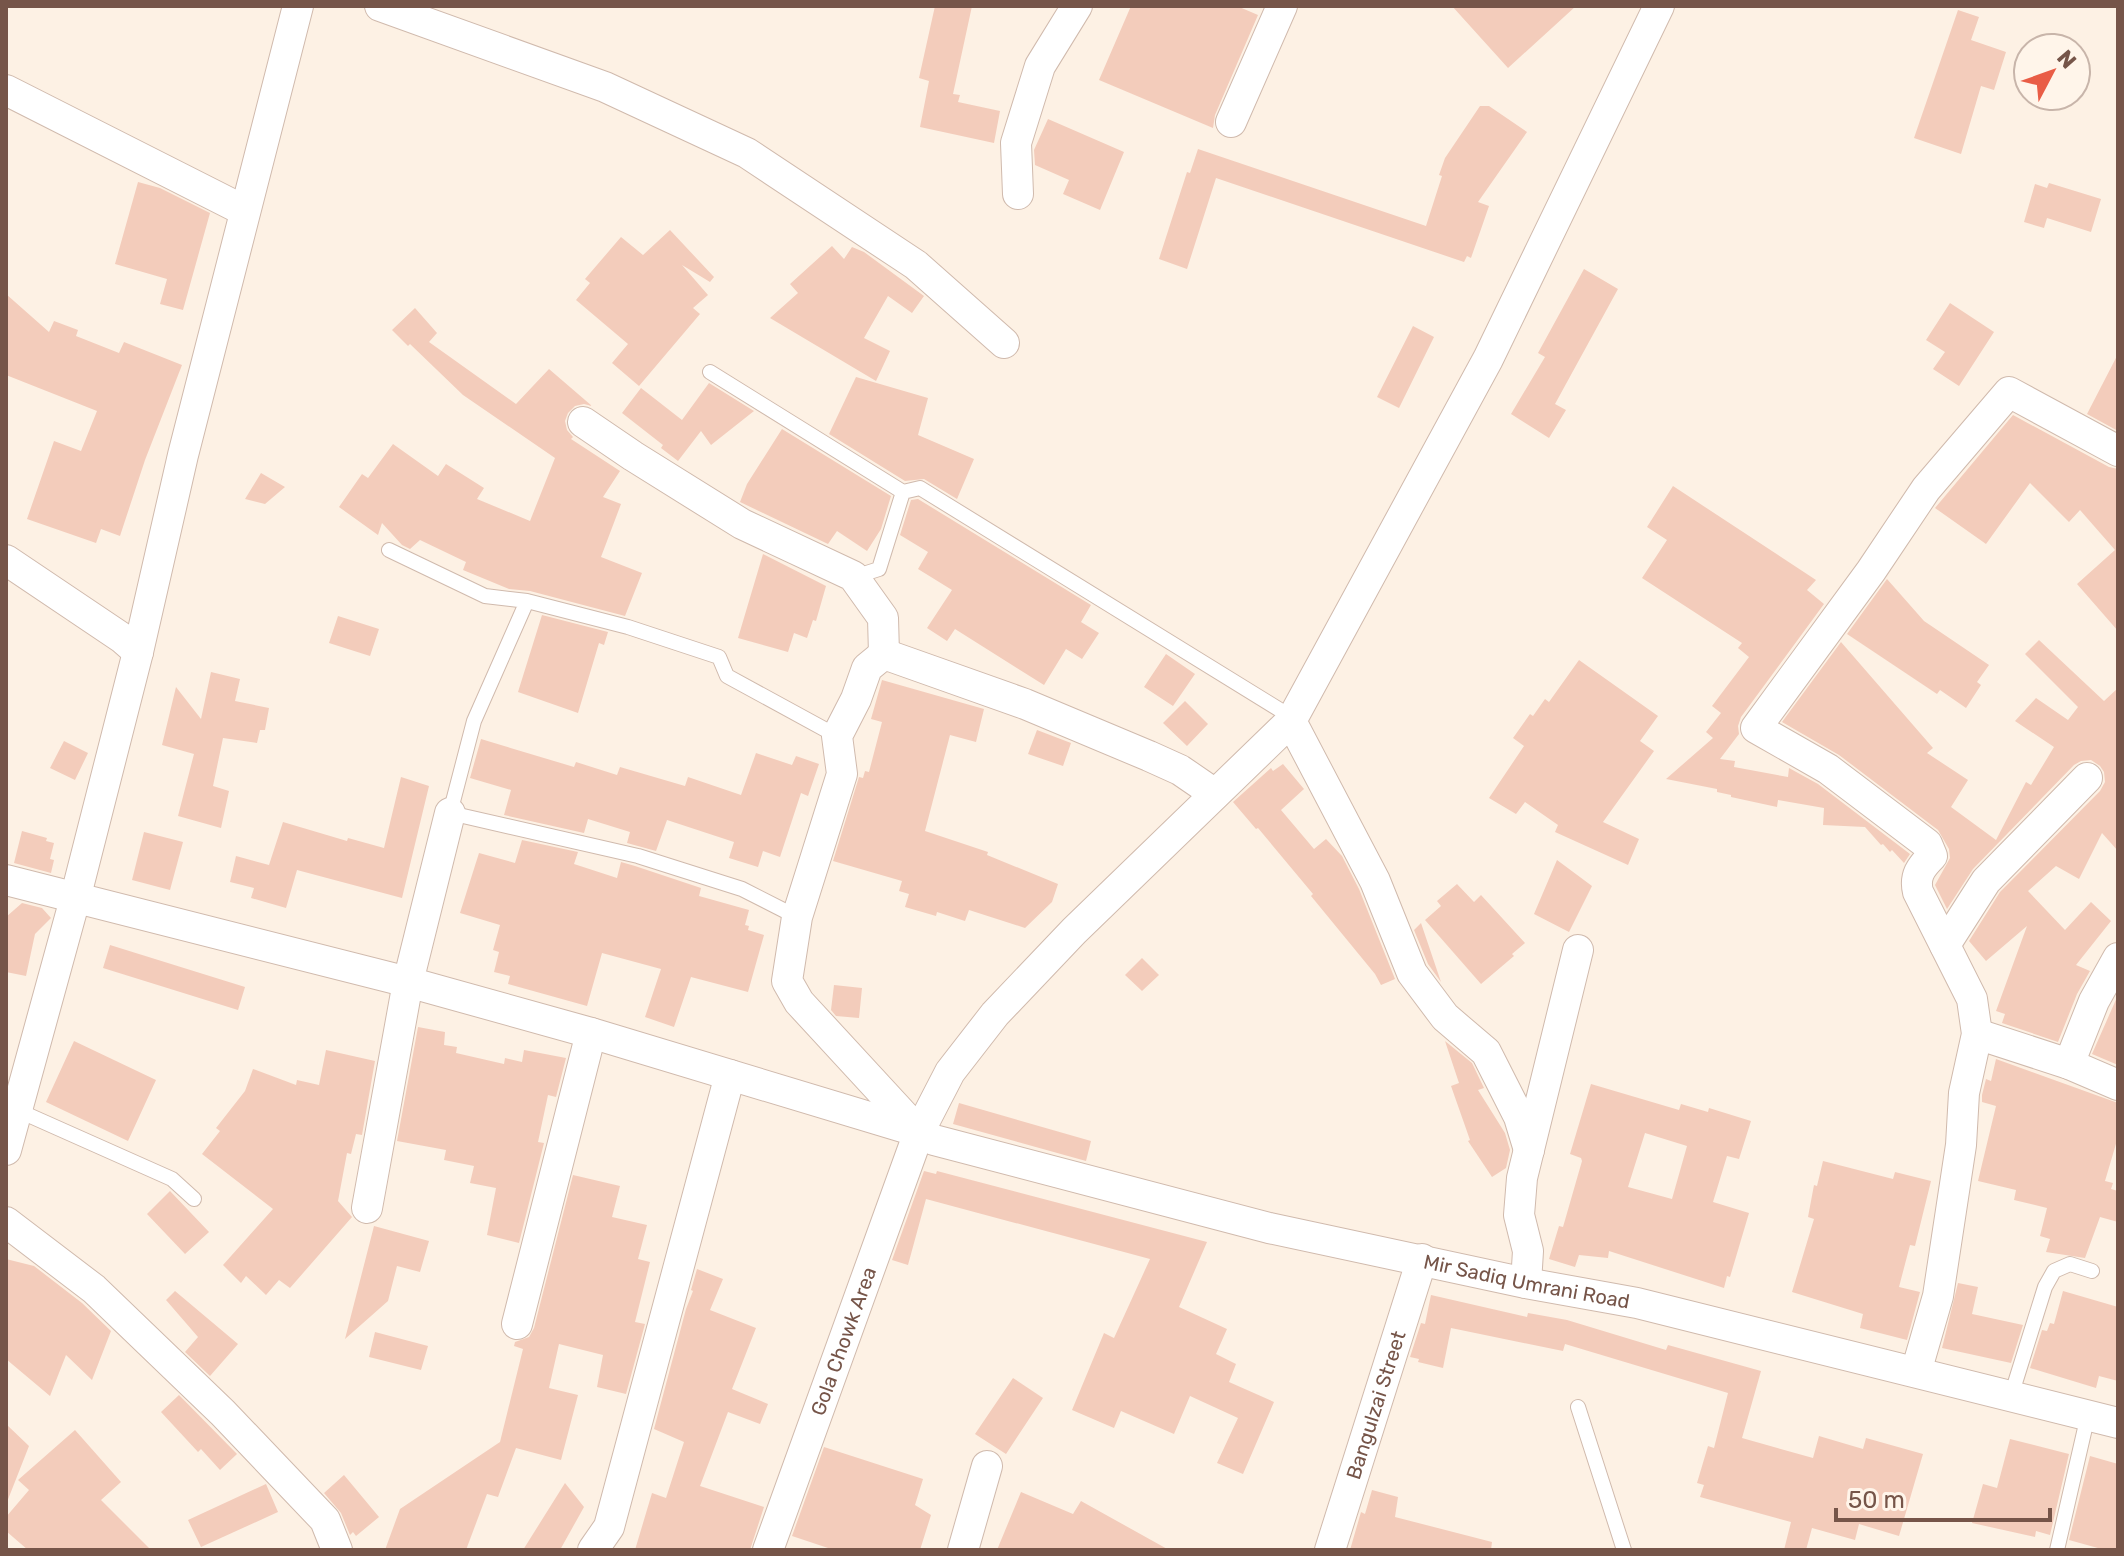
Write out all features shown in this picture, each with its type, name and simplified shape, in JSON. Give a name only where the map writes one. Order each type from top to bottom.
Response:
[{"type":"street","points":[[6,1150],[75,899],[138,652],[183,455],[298,6]]},
{"type":"street","points":[[380,6],[605,87],[747,153],[916,265],[1004,343]]},
{"type":"street","points":[[1018,194],[1016,143],[1040,66],[1077,6]]},
{"type":"street","points":[[1231,122],[1282,6]]},
{"type":"street","name":"Gola Chowk Area","points":[[768,1550],[950,1072],[995,1014],[1074,931],[1292,719],[1488,359],[1659,6]]},
{"type":"street","points":[[6,90],[245,211]]},
{"type":"street","points":[[1916,1372],[1938,1296],[1961,1145],[1964,1093],[1977,1034],[1972,999],[1915,881],[1932,856],[1927,844],[1828,769],[1756,728],[1871,571],[1926,489],[2009,392],[2118,451]]},
{"type":"street","points":[[583,422],[742,524],[854,577],[883,618],[884,654]]},
{"type":"street","points":[[6,560],[138,652]]},
{"type":"street","points":[[884,654],[867,668],[856,699],[837,736],[842,774],[797,917],[787,981],[799,1002],[927,1136]]},
{"type":"street","points":[[884,654],[1025,704],[1122,744],[1180,770],[1215,794]]},
{"type":"street","points":[[1292,719],[1375,881],[1412,973],[1445,1017],[1486,1052],[1519,1117],[1529,1150]]},
{"type":"street","points":[[1945,945],[1986,881],[2087,778]]},
{"type":"street","points":[[367,1208],[408,982],[450,813]]},
{"type":"street","name":"Mir Sadiq Umrani Road","points":[[6,880],[408,982],[591,1033],[927,1136],[1269,1228],[1526,1283],[1637,1303],[2118,1423]]},
{"type":"street","points":[[1526,1283],[1528,1251],[1519,1215],[1522,1178],[1578,950]]},
{"type":"street","points":[[2069,1064],[2094,1001],[2118,958]]},
{"type":"street","points":[[517,1324],[591,1033]]},
{"type":"street","points":[[1977,1034],[2069,1064],[2118,1085]]},
{"type":"street","points":[[593,1550],[609,1527],[730,1075]]},
{"type":"street","points":[[6,1222],[94,1289],[223,1413],[325,1520],[337,1550]]},
{"type":"street","name":"Bangulzai Street","points":[[1330,1550],[1422,1259]]},
{"type":"street","points":[[963,1550],[987,1466]]},
{"type":"lane","points":[[710,372],[903,492],[920,488],[1292,719]]},
{"type":"lane","points":[[854,577],[879,569],[903,492]]},
{"type":"lane","points":[[389,550],[485,596],[527,601],[628,627],[719,657],[727,676],[837,736]]},
{"type":"lane","points":[[527,601],[474,721],[450,813],[638,856],[742,889],[797,917]]},
{"type":"lane","points":[[17,1110],[172,1179],[194,1199]]},
{"type":"lane","points":[[2011,1396],[2045,1287],[2054,1271],[2070,1264],[2092,1271]]},
{"type":"lane","points":[[1578,1407],[1624,1550]]},
{"type":"lane","points":[[2057,1550],[2088,1415]]},
{"type":"building","points":[[935,6],[972,6],[953,94],[960,95],[958,102],[1000,111],[994,143],[920,127],[929,81],[919,78]]},
{"type":"building","points":[[1131,6],[1237,6],[1258,15],[1215,115],[1213,128],[1099,80]]},
{"type":"building","points":[[1452,6],[1576,6],[1508,68]]},
{"type":"building","points":[[1958,10],[1979,17],[1971,40],[2006,52],[1994,90],[1981,86],[1961,154],[1914,138]]},
{"type":"building","points":[[1480,106],[1489,106],[1527,132],[1478,202],[1489,206],[1471,258],[1467,256],[1464,262],[1216,178],[1187,269],[1159,259],[1187,172],[1190,173],[1198,149],[1426,226],[1445,158]]},
{"type":"building","points":[[1048,119],[1124,152],[1100,210],[1063,194],[1069,180],[1035,165],[1034,150]]},
{"type":"building","points":[[138,182],[160,188],[210,213],[183,310],[160,304],[167,279],[115,264]]},
{"type":"building","points":[[2049,183],[2101,199],[2091,232],[2047,218],[2044,228],[2024,222],[2035,184],[2047,188]]},
{"type":"building","points":[[670,230],[714,277],[710,282],[682,265],[708,295],[693,308],[700,314],[639,386],[612,363],[628,344],[576,300],[590,283],[585,279],[621,237],[643,255]]},
{"type":"building","points":[[832,246],[844,259],[852,247],[864,252],[924,296],[912,313],[888,296],[864,338],[890,351],[876,381],[770,318],[798,293],[790,284]]},
{"type":"building","points":[[1584,269],[1618,289],[1555,404],[1566,410],[1549,438],[1511,414],[1545,357],[1538,353]]},
{"type":"building","points":[[6,294],[49,332],[54,321],[78,330],[76,336],[119,353],[124,342],[182,365],[145,460],[120,536],[101,529],[96,543],[27,519],[54,441],[81,451],[97,411],[6,375]]},
{"type":"building","points":[[1950,303],[1994,332],[1959,386],[1933,369],[1945,352],[1926,340]]},
{"type":"building","points":[[415,308],[437,333],[429,342],[516,404],[549,369],[592,406],[575,406],[565,421],[573,437],[571,439],[620,471],[603,497],[621,504],[601,557],[642,573],[625,616],[530,591],[509,589],[463,570],[466,562],[420,540],[410,549],[402,545],[382,523],[378,535],[339,507],[362,474],[368,478],[393,444],[438,476],[446,464],[484,488],[477,499],[530,521],[555,458],[463,395],[392,330]]},
{"type":"building","points":[[1413,326],[1434,337],[1399,408],[1377,397]]},
{"type":"building","points":[[2118,354],[2118,431],[2087,414]]},
{"type":"building","points":[[856,377],[928,398],[918,435],[974,459],[957,499],[924,479],[905,481],[829,434]]},
{"type":"building","points":[[709,383],[754,411],[711,445],[701,431],[678,461],[622,413],[641,388],[682,420]]},
{"type":"building","points":[[2013,415],[2118,469],[2118,631],[2077,584],[2115,550],[2080,510],[2069,522],[2030,483],[1986,544],[1935,508]]},
{"type":"building","points":[[782,429],[891,496],[881,529],[867,551],[837,531],[828,544],[740,502],[747,484]]},
{"type":"building","points":[[261,473],[285,487],[265,504],[245,499]]},
{"type":"building","points":[[1673,486],[1816,580],[1807,590],[1824,604],[1741,717],[1739,734],[1720,759],[1735,761],[1734,767],[1788,777],[1789,768],[1818,784],[1910,854],[1904,863],[1865,827],[1823,825],[1824,808],[1778,800],[1777,807],[1731,797],[1717,792],[1717,789],[1666,779],[1713,738],[1706,732],[1721,713],[1712,706],[1749,657],[1738,648],[1742,643],[1642,578],[1667,540],[1647,527]]},
{"type":"building","points":[[918,499],[1091,605],[1081,622],[1099,633],[1082,659],[1066,649],[1044,685],[955,629],[947,641],[927,628],[952,590],[918,569],[928,552],[900,535],[911,500]]},
{"type":"building","points":[[763,554],[826,586],[816,621],[813,620],[807,638],[794,633],[788,652],[738,638]]},
{"type":"building","points":[[1887,579],[1924,621],[1989,665],[1977,682],[1981,685],[1966,708],[1940,690],[1937,694],[1847,634]]},
{"type":"building","points":[[542,615],[608,632],[604,645],[599,643],[578,713],[518,692]]},
{"type":"building","points":[[338,616],[379,629],[370,656],[329,643]]},
{"type":"building","points":[[2039,640],[2104,701],[2118,688],[2118,851],[2102,833],[2079,879],[2056,866],[2028,891],[2065,930],[2091,902],[2111,921],[2076,965],[2090,971],[2077,994],[2058,1042],[2002,1023],[2005,1014],[1996,1011],[2027,926],[1986,961],[1969,941],[2000,892],[2100,791],[2105,782],[2100,766],[2091,760],[2074,765],[1973,869],[1947,909],[1935,885],[1950,858],[1949,849],[1938,830],[1839,755],[1782,722],[1841,642],[1933,748],[1927,753],[1968,780],[1951,807],[1996,840],[2026,782],[2031,785],[2054,747],[2015,721],[2036,698],[2068,720],[2078,707],[2025,654]]},
{"type":"building","points":[[1166,654],[1195,674],[1173,706],[1144,687]]},
{"type":"building","points":[[1579,660],[1658,716],[1640,741],[1654,751],[1603,822],[1639,839],[1628,865],[1555,832],[1558,825],[1525,802],[1516,814],[1489,798],[1524,746],[1513,738],[1545,699],[1549,702]]},
{"type":"building","points":[[211,672],[240,679],[235,701],[269,708],[265,730],[260,730],[257,743],[223,738],[213,786],[229,791],[221,828],[178,816],[194,754],[162,745],[176,687],[201,719]]},
{"type":"building","points":[[882,680],[984,709],[976,742],[950,735],[925,831],[988,852],[987,855],[1058,884],[1052,902],[1025,928],[969,910],[965,921],[937,912],[936,916],[905,907],[909,894],[899,891],[902,881],[833,861],[859,777],[863,778],[865,771],[869,772],[882,722],[871,719]]},
{"type":"building","points":[[1185,701],[1208,724],[1187,746],[1163,723]]},
{"type":"building","points":[[1037,730],[1071,743],[1063,766],[1028,754]]},
{"type":"building","points":[[481,739],[574,767],[576,762],[617,775],[620,767],[685,786],[688,777],[741,795],[756,753],[792,765],[796,756],[819,764],[808,796],[801,793],[780,857],[763,851],[758,867],[729,858],[734,842],[667,820],[656,851],[627,843],[630,832],[588,819],[584,833],[504,815],[511,790],[470,778]]},
{"type":"building","points":[[64,741],[88,753],[75,780],[50,768]]},
{"type":"building","points":[[1283,764],[1304,789],[1281,810],[1314,849],[1326,839],[1342,856],[1359,889],[1395,979],[1381,985],[1311,896],[1313,894],[1233,802],[1271,768],[1273,771]]},
{"type":"building","points":[[401,777],[429,786],[402,898],[297,870],[286,908],[251,898],[254,888],[230,882],[236,856],[269,865],[283,822],[347,841],[348,838],[384,848]]},
{"type":"building","points":[[22,831],[54,843],[51,873],[14,863]]},
{"type":"building","points":[[144,832],[183,842],[170,890],[132,880]]},
{"type":"building","points":[[522,840],[578,852],[574,864],[617,878],[621,862],[635,866],[701,888],[699,896],[749,910],[745,925],[749,926],[748,930],[764,935],[748,992],[691,977],[674,1027],[645,1017],[661,969],[602,953],[587,1006],[508,984],[510,976],[494,972],[499,952],[493,950],[500,925],[460,913],[479,853],[515,863]]},
{"type":"building","points":[[1557,860],[1592,886],[1569,932],[1534,914]]},
{"type":"building","points":[[1457,884],[1474,902],[1481,895],[1525,943],[1481,984],[1425,920],[1441,906],[1437,901]]},
{"type":"building","points":[[22,903],[42,908],[51,918],[35,934],[26,976],[6,972],[6,917]]},
{"type":"building","points":[[1421,923],[1441,982],[1428,964],[1414,930]]},
{"type":"building","points":[[110,945],[245,987],[238,1010],[103,968]]},
{"type":"building","points":[[1142,958],[1159,975],[1142,991],[1125,975]]},
{"type":"building","points":[[834,985],[862,988],[859,1018],[836,1016],[831,1010]]},
{"type":"building","points":[[2118,995],[2118,1065],[2092,1054]]},
{"type":"building","points":[[418,1027],[445,1032],[444,1045],[457,1047],[456,1053],[504,1064],[505,1058],[522,1062],[524,1050],[566,1058],[556,1097],[548,1095],[538,1142],[544,1143],[519,1243],[487,1235],[496,1188],[470,1183],[474,1166],[444,1160],[446,1150],[397,1141]]},
{"type":"building","points":[[74,1041],[156,1080],[128,1141],[46,1102]]},
{"type":"building","points":[[1445,1041],[1472,1063],[1484,1088],[1478,1090],[1505,1133],[1510,1150],[1506,1168],[1492,1177],[1468,1141],[1451,1086],[1459,1083]]},
{"type":"building","points":[[326,1050],[375,1061],[362,1135],[356,1134],[351,1154],[347,1153],[338,1201],[352,1217],[290,1288],[279,1280],[266,1295],[246,1276],[241,1283],[223,1265],[273,1209],[202,1154],[220,1131],[216,1128],[245,1091],[253,1069],[296,1085],[297,1080],[319,1085]]},
{"type":"building","points":[[1996,1059],[2118,1103],[2118,1137],[2105,1181],[2113,1183],[2111,1189],[2118,1191],[2118,1222],[2100,1217],[2085,1258],[2046,1252],[2050,1239],[2040,1236],[2047,1208],[2014,1200],[2016,1190],[1978,1181],[1996,1106],[1982,1102],[1982,1095],[1986,1079],[1991,1081]]},
{"type":"building","points":[[1591,1084],[1679,1110],[1681,1104],[1708,1112],[1709,1108],[1751,1121],[1739,1159],[1727,1156],[1713,1202],[1749,1213],[1724,1288],[1609,1251],[1608,1258],[1579,1255],[1575,1267],[1549,1259],[1559,1226],[1563,1227],[1582,1161],[1570,1154]],"holes":[[[1645,1133],[1687,1146],[1672,1199],[1628,1187]]]},
{"type":"building","points":[[959,1103],[1091,1141],[1086,1161],[953,1124]]},
{"type":"building","points":[[1823,1161],[1893,1179],[1895,1172],[1931,1181],[1915,1246],[1910,1245],[1899,1287],[1920,1292],[1907,1340],[1860,1328],[1863,1314],[1792,1292],[1814,1219],[1808,1217],[1814,1185],[1817,1186]]},
{"type":"building","points":[[924,1171],[936,1174],[937,1171],[1207,1242],[1179,1307],[1227,1329],[1216,1354],[1236,1364],[1229,1382],[1274,1402],[1243,1474],[1217,1463],[1238,1418],[1190,1396],[1174,1434],[1121,1411],[1114,1428],[1072,1410],[1104,1333],[1114,1338],[1150,1259],[926,1199],[908,1265],[892,1260]]},
{"type":"building","points":[[573,1175],[620,1186],[612,1217],[647,1225],[638,1259],[650,1262],[635,1322],[645,1324],[626,1394],[597,1387],[603,1355],[559,1344],[549,1388],[578,1395],[561,1460],[516,1448],[498,1497],[487,1494],[466,1550],[385,1550],[400,1509],[500,1442],[523,1349],[514,1346],[515,1342],[529,1337],[534,1328]]},
{"type":"building","points":[[170,1191],[209,1232],[185,1254],[147,1214]]},
{"type":"building","points":[[374,1226],[429,1241],[420,1272],[397,1266],[388,1301],[345,1339]]},
{"type":"building","points":[[6,1259],[34,1266],[82,1303],[111,1331],[92,1380],[66,1355],[50,1396],[6,1359]]},
{"type":"building","points":[[697,1269],[723,1279],[710,1310],[756,1328],[732,1389],[768,1404],[760,1424],[728,1412],[700,1486],[764,1507],[750,1550],[635,1550],[652,1493],[666,1498],[684,1442],[654,1429]]},
{"type":"building","points":[[1958,1283],[1978,1287],[1972,1314],[2023,1325],[2011,1363],[1942,1348]]},
{"type":"building","points":[[175,1291],[238,1344],[210,1376],[185,1352],[198,1337],[166,1300]]},
{"type":"building","points":[[2063,1291],[2118,1307],[2118,1381],[2099,1376],[2096,1388],[2030,1368],[2042,1330],[2047,1331],[2050,1323],[2054,1324]]},
{"type":"building","points":[[1431,1295],[1527,1317],[1528,1313],[1567,1320],[1666,1350],[1668,1345],[1761,1371],[1742,1438],[1813,1458],[1819,1436],[1863,1449],[1866,1438],[1923,1454],[1899,1536],[1859,1524],[1855,1540],[1812,1528],[1806,1550],[1784,1550],[1791,1522],[1700,1497],[1704,1485],[1697,1483],[1708,1446],[1714,1448],[1728,1393],[1565,1344],[1563,1351],[1451,1328],[1443,1368],[1418,1362],[1419,1359],[1410,1357],[1421,1323],[1425,1324]]},
{"type":"building","points":[[375,1332],[428,1346],[421,1370],[369,1357]]},
{"type":"building","points":[[1013,1378],[1043,1398],[1006,1454],[975,1434]]},
{"type":"building","points":[[179,1395],[237,1454],[220,1470],[201,1449],[198,1452],[161,1412]]},
{"type":"building","points":[[6,1424],[29,1446],[7,1502],[6,1501]]},
{"type":"building","points":[[75,1430],[121,1482],[101,1500],[151,1550],[28,1550],[6,1531],[6,1517],[29,1490],[18,1480]]},
{"type":"building","points":[[2010,1439],[2069,1454],[2050,1535],[2036,1531],[2035,1537],[1972,1523],[1983,1484],[1997,1488]]},
{"type":"building","points":[[824,1447],[923,1479],[915,1505],[931,1515],[920,1550],[834,1550],[792,1536]]},
{"type":"building","points":[[2090,1456],[2118,1464],[2118,1550],[2105,1550],[2069,1540]]},
{"type":"building","points":[[344,1475],[379,1517],[356,1536],[353,1532],[350,1535],[341,1513],[324,1493]]},
{"type":"building","points":[[565,1483],[584,1507],[560,1550],[523,1550]]},
{"type":"building","points":[[266,1484],[278,1512],[201,1547],[188,1520]]},
{"type":"building","points":[[1372,1490],[1398,1497],[1395,1517],[1492,1542],[1491,1550],[1350,1550],[1361,1512],[1365,1514]]},
{"type":"building","points":[[1021,1492],[1073,1514],[1081,1501],[1169,1550],[997,1550]]}]
